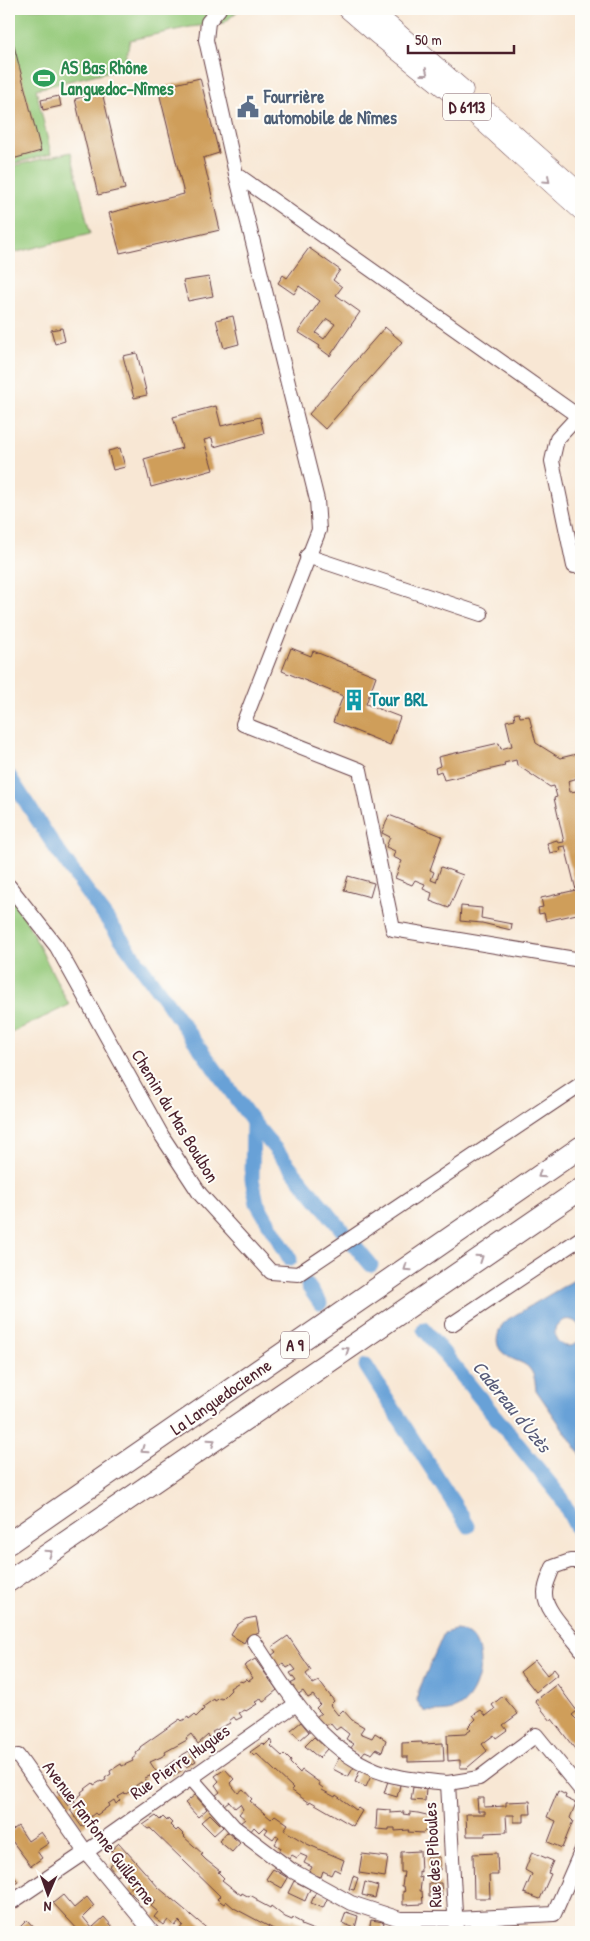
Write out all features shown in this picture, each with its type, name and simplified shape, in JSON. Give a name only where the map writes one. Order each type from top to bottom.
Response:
[{"type":"highway","name":"La Languedocienne","points":[[9,1543],[581,1148]]},
{"type":"highway","name":"La Languedocienne","points":[[9,1581],[581,1189]]},
{"type":"main road","name":"D 6113","points":[[347,9],[455,97],[581,211]]},
{"type":"main road","name":"D 6113","points":[[371,9],[581,193]]},
{"type":"street","points":[[218,9],[208,22],[206,40],[236,174],[317,500],[319,530],[307,556],[243,724],[360,770],[393,929],[581,960]]},
{"type":"street","points":[[358,9],[378,26],[396,31]]},
{"type":"street","points":[[236,174],[580,414],[557,439],[552,461],[574,566]]},
{"type":"street","points":[[307,556],[481,614]]},
{"type":"street","name":"Chemin du Mas Boulbon","points":[[9,886],[57,947],[162,1136],[200,1194],[271,1272],[298,1274],[581,1084]]},
{"type":"street","points":[[452,1324],[581,1238]]},
{"type":"street","points":[[581,1561],[570,1561],[553,1567],[546,1583],[545,1595],[548,1607],[581,1649]]},
{"type":"street","points":[[254,1641],[296,1704],[331,1742],[358,1761],[386,1774],[418,1780],[448,1782]]},
{"type":"street","name":"Rue Pierre Hugues","points":[[9,1904],[296,1704]]},
{"type":"street","name":"Rue des Piboules","points":[[581,1790],[536,1735],[479,1778],[448,1782],[455,1926],[554,1914],[581,1852]]},
{"type":"street","name":"Avenue Fanfonne Guillerme","points":[[18,1756],[86,1852],[152,1932]]},
{"type":"street","points":[[190,1777],[234,1827],[291,1870],[350,1903],[400,1919],[455,1926]]},
{"type":"green space","name":"AS Bas Rhône Languedoc-Nîmes","points":[[9,9],[240,9],[224,23],[190,27],[130,40],[123,68],[36,89],[51,154],[9,165]]},
{"type":"green space","points":[[71,152],[90,234],[9,254],[9,167]]},
{"type":"green space","points":[[9,887],[69,1005],[9,1034]]},
{"type":"water","points":[[576,1279],[581,1279],[581,1329],[576,1322],[566,1320],[556,1326],[555,1332],[559,1342],[568,1346],[573,1345],[581,1337],[581,1455],[536,1390],[531,1371],[524,1364],[509,1357],[497,1343],[498,1334],[505,1321]]},
{"type":"water","points":[[455,1630],[467,1633],[479,1651],[480,1664],[474,1689],[467,1699],[455,1709],[442,1712],[424,1711],[417,1701],[418,1692],[444,1633]]},
{"type":"building","points":[[13,42],[41,151],[9,160],[9,43]]},
{"type":"building","points":[[200,78],[219,153],[203,158],[220,230],[120,253],[109,213],[184,194],[158,88]]},
{"type":"building","points":[[102,92],[125,189],[98,195],[75,99]]},
{"type":"building","points":[[59,96],[61,106],[43,110],[41,100]]},
{"type":"building","points":[[309,248],[340,270],[333,280],[342,287],[336,295],[360,312],[330,356],[319,348],[320,346],[298,332],[320,301],[299,286],[294,294],[278,283],[283,275],[287,278]],"holes":[[[327,319],[335,324],[324,339],[316,333]]]},
{"type":"building","points":[[209,277],[213,296],[188,301],[183,281]]},
{"type":"building","points":[[233,316],[239,344],[224,348],[216,320]]},
{"type":"building","points":[[385,327],[402,342],[325,429],[309,414]]},
{"type":"building","points":[[62,328],[65,341],[55,344],[51,330]]},
{"type":"building","points":[[137,353],[147,395],[134,398],[123,356]]},
{"type":"building","points":[[216,406],[221,426],[260,417],[264,433],[214,447],[212,438],[204,440],[213,470],[151,487],[144,459],[182,448],[173,417]]},
{"type":"building","points":[[120,448],[125,467],[113,470],[108,451]]},
{"type":"building","name":"Tour BRL","points":[[291,648],[311,656],[313,651],[376,676],[366,704],[400,717],[390,745],[333,722],[343,696],[282,671]]},
{"type":"building","points":[[519,713],[520,717],[529,716],[536,743],[560,758],[581,753],[581,777],[568,781],[570,792],[577,791],[581,810],[581,913],[546,921],[544,913],[539,914],[538,908],[543,907],[541,898],[576,890],[565,846],[559,847],[560,851],[550,853],[547,843],[557,840],[558,843],[564,842],[554,798],[557,797],[554,786],[550,787],[517,765],[516,760],[504,763],[505,766],[444,780],[441,771],[436,773],[435,768],[440,766],[438,757],[499,743],[501,749],[512,746],[506,721],[515,719],[514,714]]},
{"type":"building","points":[[389,815],[442,836],[430,870],[434,872],[431,880],[436,882],[441,867],[463,875],[449,908],[430,901],[432,893],[423,889],[425,884],[415,880],[412,885],[395,878],[402,861],[393,857],[395,851],[386,847],[390,837],[382,833]]},
{"type":"building","points":[[348,876],[374,883],[370,897],[344,890]]},
{"type":"building","points":[[461,906],[482,908],[481,918],[512,924],[511,930],[482,923],[460,921]]},
{"type":"building","points":[[256,1617],[259,1632],[247,1637],[244,1643],[231,1635],[237,1625],[246,1619]]},
{"type":"building","points":[[288,1636],[311,1670],[306,1674],[313,1684],[319,1681],[334,1701],[330,1705],[338,1715],[343,1710],[352,1720],[364,1727],[360,1733],[372,1738],[375,1733],[386,1740],[382,1752],[376,1749],[372,1754],[365,1751],[361,1756],[350,1749],[354,1744],[346,1739],[349,1734],[340,1727],[336,1730],[330,1723],[325,1726],[316,1717],[321,1713],[316,1708],[320,1704],[313,1695],[308,1698],[303,1691],[297,1695],[290,1684],[296,1681],[290,1673],[296,1670],[292,1665],[287,1668],[283,1663],[278,1667],[271,1656],[276,1652],[272,1647]]},
{"type":"building","points":[[255,1659],[277,1690],[267,1700],[263,1702],[261,1699],[255,1702],[257,1704],[239,1713],[242,1717],[236,1720],[234,1717],[229,1721],[230,1723],[212,1732],[215,1736],[210,1739],[208,1735],[198,1744],[191,1734],[186,1738],[187,1740],[150,1762],[157,1773],[145,1778],[147,1782],[143,1785],[141,1782],[126,1794],[118,1797],[120,1800],[116,1804],[114,1800],[97,1815],[95,1813],[89,1818],[91,1821],[82,1827],[70,1810],[77,1805],[74,1800],[82,1794],[81,1792],[93,1783],[94,1785],[106,1780],[105,1778],[111,1774],[110,1771],[121,1764],[122,1766],[133,1761],[132,1759],[137,1755],[136,1753],[141,1750],[140,1747],[180,1719],[182,1721],[188,1717],[189,1719],[194,1715],[196,1717],[204,1709],[203,1707],[214,1699],[215,1701],[220,1698],[222,1699],[231,1690],[230,1688],[241,1681],[247,1679],[249,1681],[253,1678],[244,1666]]},
{"type":"building","points":[[535,1660],[547,1675],[554,1669],[558,1674],[536,1692],[520,1672]]},
{"type":"building","points":[[557,1684],[577,1711],[572,1715],[581,1723],[581,1757],[552,1719],[551,1721],[535,1701]]},
{"type":"building","points":[[503,1696],[518,1714],[503,1725],[507,1730],[496,1738],[494,1735],[482,1744],[487,1751],[467,1768],[460,1768],[460,1760],[448,1761],[447,1735],[465,1734],[471,1730],[468,1727],[476,1719],[473,1715],[481,1710],[486,1716],[495,1709],[492,1705]]},
{"type":"building","points":[[301,1722],[309,1732],[300,1740],[291,1730]]},
{"type":"building","points":[[314,1737],[327,1749],[319,1758],[305,1746]]},
{"type":"building","points":[[270,1740],[273,1744],[271,1746],[282,1756],[284,1754],[300,1773],[302,1770],[320,1783],[319,1785],[323,1788],[322,1790],[335,1797],[336,1795],[356,1810],[358,1808],[362,1811],[353,1826],[310,1801],[309,1803],[291,1790],[293,1788],[257,1754],[254,1756],[250,1752],[263,1743],[265,1745]]},
{"type":"building","points":[[422,1742],[422,1744],[443,1743],[444,1761],[408,1762],[408,1757],[402,1757],[402,1743]]},
{"type":"building","points":[[189,1751],[196,1761],[186,1767],[179,1757]]},
{"type":"building","points":[[339,1758],[354,1767],[348,1777],[333,1769]]},
{"type":"building","points":[[175,1760],[182,1770],[172,1777],[165,1767]]},
{"type":"building","points":[[225,1769],[234,1779],[230,1783],[238,1793],[243,1789],[252,1799],[250,1801],[271,1819],[275,1815],[288,1824],[284,1830],[307,1844],[344,1860],[340,1872],[334,1869],[331,1875],[323,1871],[321,1877],[309,1873],[312,1867],[304,1863],[307,1857],[300,1854],[297,1858],[292,1855],[288,1860],[278,1854],[281,1848],[275,1844],[279,1837],[276,1835],[273,1839],[265,1833],[268,1829],[264,1827],[259,1832],[254,1827],[250,1832],[240,1823],[245,1819],[239,1814],[243,1809],[240,1804],[235,1808],[229,1801],[224,1805],[215,1796],[220,1792],[215,1785],[219,1781],[215,1776]]},
{"type":"building","points":[[360,1770],[371,1776],[366,1787],[355,1782]]},
{"type":"building","points":[[388,1781],[400,1785],[397,1797],[384,1793]]},
{"type":"building","points":[[64,1786],[74,1801],[68,1806],[57,1791]]},
{"type":"building","points":[[413,1787],[426,1789],[425,1801],[411,1800]]},
{"type":"building","points":[[558,1791],[566,1795],[565,1798],[576,1803],[570,1818],[573,1821],[562,1848],[548,1842],[556,1821],[547,1817]]},
{"type":"building","points":[[195,1795],[207,1809],[198,1817],[185,1803]]},
{"type":"building","points":[[477,1798],[484,1798],[484,1807],[506,1806],[506,1802],[530,1801],[531,1814],[524,1814],[524,1822],[514,1822],[514,1815],[506,1815],[507,1832],[485,1833],[485,1836],[467,1836],[466,1814],[485,1814],[485,1811],[478,1811]]},
{"type":"building","points":[[377,1809],[390,1810],[390,1813],[404,1812],[403,1814],[410,1815],[410,1812],[431,1816],[430,1831],[424,1831],[423,1833],[408,1832],[409,1830],[395,1831],[395,1828],[389,1828],[389,1830],[376,1829]]},
{"type":"building","points":[[210,1814],[223,1827],[214,1835],[201,1822]]},
{"type":"building","points":[[156,1816],[160,1820],[163,1817],[167,1821],[168,1819],[172,1823],[170,1825],[176,1831],[178,1829],[203,1854],[201,1855],[206,1860],[220,1871],[218,1872],[224,1878],[222,1880],[241,1895],[242,1893],[249,1897],[250,1895],[270,1908],[271,1906],[285,1917],[292,1920],[293,1918],[302,1923],[301,1925],[319,1932],[279,1932],[234,1908],[226,1901],[224,1904],[217,1899],[220,1896],[150,1828],[148,1829],[143,1825]]},
{"type":"building","points":[[18,1826],[28,1841],[41,1832],[49,1843],[37,1851],[42,1858],[31,1866],[9,1837],[9,1833]]},
{"type":"building","points":[[227,1832],[240,1843],[232,1852],[219,1841]]},
{"type":"building","points":[[119,1843],[159,1888],[211,1932],[182,1932],[179,1930],[183,1925],[179,1921],[175,1926],[168,1920],[164,1925],[154,1917],[158,1912],[151,1906],[156,1901],[150,1896],[146,1900],[141,1895],[137,1899],[128,1890],[133,1886],[127,1880],[132,1875],[129,1870],[117,1876],[109,1866],[114,1862],[110,1858],[115,1854],[111,1850]]},
{"type":"building","points":[[420,1851],[421,1872],[419,1871],[419,1878],[422,1877],[420,1891],[422,1891],[423,1904],[403,1905],[403,1891],[405,1892],[404,1886],[402,1886],[404,1872],[401,1872],[401,1852]]},
{"type":"building","points":[[532,1852],[553,1861],[548,1873],[551,1874],[540,1899],[524,1893],[532,1874],[525,1870]]},
{"type":"building","points":[[497,1853],[498,1875],[489,1875],[490,1898],[474,1898],[473,1854]]},
{"type":"building","points":[[362,1854],[388,1857],[385,1877],[359,1873]]},
{"type":"building","points":[[427,1857],[440,1857],[440,1870],[428,1870]]},
{"type":"building","points":[[9,1869],[18,1882],[9,1888]]},
{"type":"building","points":[[273,1869],[288,1878],[282,1888],[266,1879]]},
{"type":"building","points":[[353,1876],[358,1878],[354,1890],[349,1889]]},
{"type":"building","points":[[294,1881],[310,1889],[305,1901],[288,1893]]},
{"type":"building","points":[[365,1882],[378,1886],[375,1898],[362,1895]]},
{"type":"building","points":[[429,1883],[441,1883],[442,1896],[429,1897]]},
{"type":"building","points":[[316,1892],[328,1897],[323,1908],[311,1903]]},
{"type":"building","points":[[63,1895],[74,1908],[87,1897],[94,1906],[83,1917],[92,1928],[104,1917],[113,1927],[107,1932],[80,1932],[53,1903]]},
{"type":"building","points":[[346,1912],[358,1916],[355,1928],[342,1923]]},
{"type":"building","points":[[27,1920],[38,1932],[19,1932],[17,1930]]},
{"type":"building","points":[[371,1920],[384,1922],[382,1932],[369,1931]]},
{"type":"building","points":[[404,1928],[424,1928],[424,1932],[404,1932]]},
{"type":"waterway","points":[[9,776],[55,847],[253,1122],[371,1265]]},
{"type":"waterway","points":[[253,1122],[252,1179],[257,1203],[290,1259]]},
{"type":"waterway","points":[[308,1286],[320,1303]]},
{"type":"waterway","name":"Cadereau d'Uzès","points":[[424,1329],[560,1496],[581,1536]]},
{"type":"waterway","points":[[366,1366],[468,1526]]},
{"type":"place","name":"AS Bas Rhône Languedoc-Nîmes","points":[[44,78]]},
{"type":"place","name":"Fourrière automobile de Nîmes","points":[[248,107]]},
{"type":"place","name":"Tour BRL","points":[[354,700]]}]
